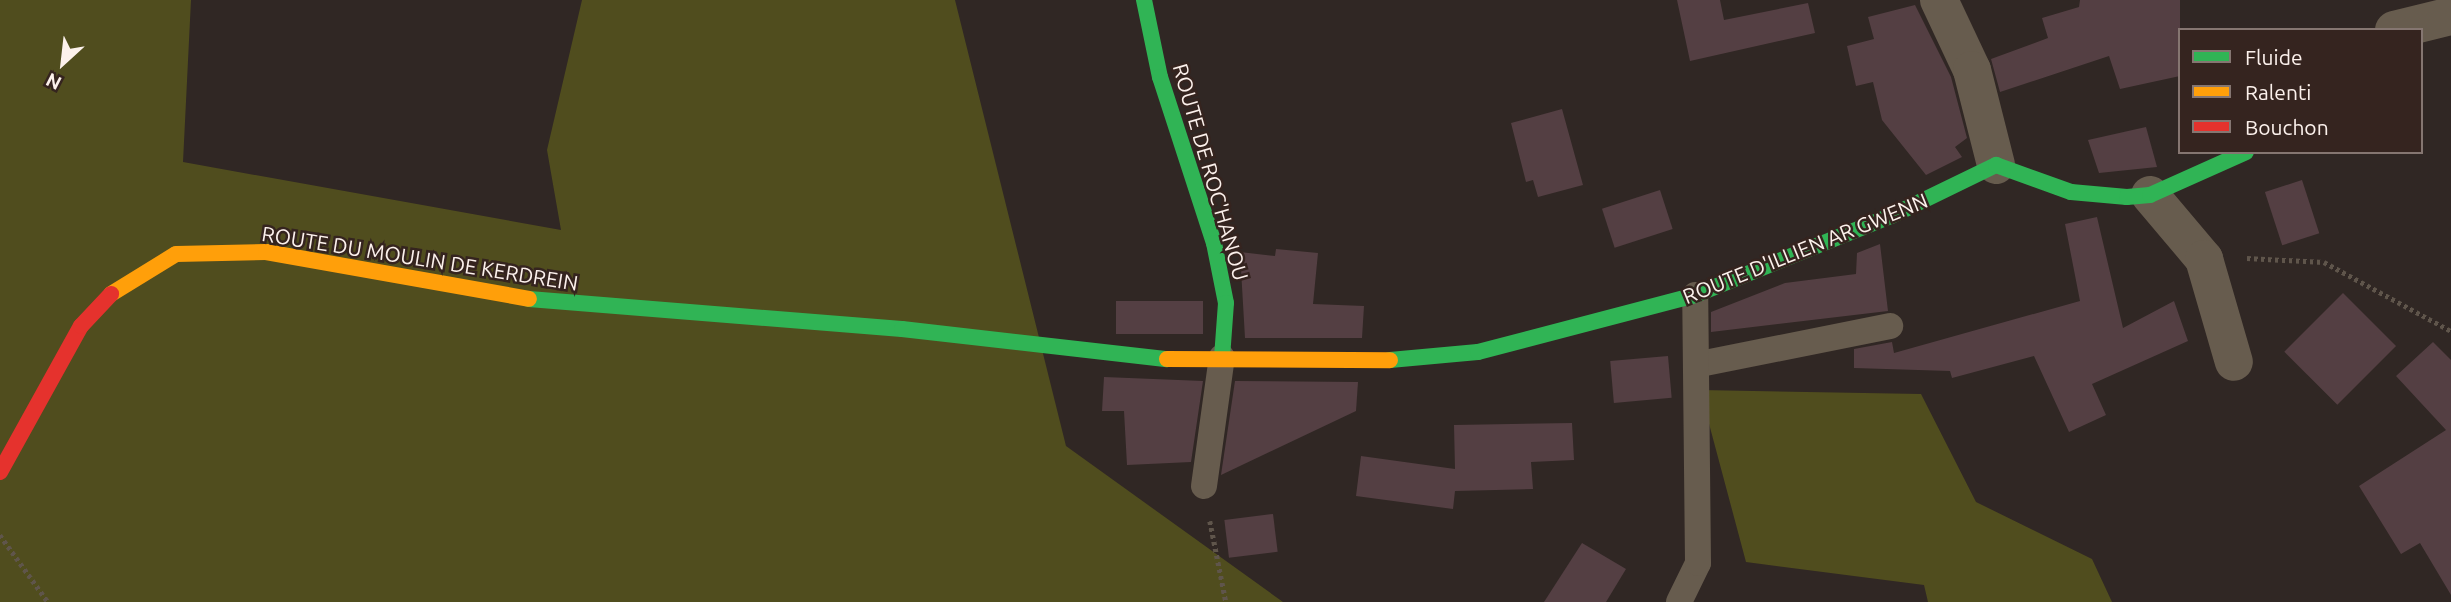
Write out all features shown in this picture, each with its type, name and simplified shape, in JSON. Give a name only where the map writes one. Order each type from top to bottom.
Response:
[{"type":"street","name":"ROUTE DE ROC'HANOU","points":[[1144,0],[1160,77],[1214,243],[1226,303],[1222,357]]},
{"type":"street","points":[[1939,0],[1972,70],[1996,165],[2071,192],[2150,195],[2242,154]]},
{"type":"street","points":[[2402,28],[2451,16]]},
{"type":"street","name":"ROUTE D'ILLIEN AR GWENN","points":[[1222,357],[1395,360],[1478,352],[1695,295],[1891,216],[1996,165]]},
{"type":"street","points":[[2150,195],[2204,258],[2234,362]]},
{"type":"street","name":"ROUTE DU MOULIN DE KERDREIN","points":[[0,472],[81,326],[117,286],[176,254],[266,252],[543,302],[902,329],[1138,359],[1222,357]]},
{"type":"lane","points":[[1679,602],[1698,563],[1700,364],[1695,295]]},
{"type":"lane","points":[[1700,364],[1890,326]]},
{"type":"lane","points":[[1204,486],[1222,357]]},
{"type":"path","points":[[2204,258],[2324,262],[2451,331]]},
{"type":"path","points":[[1204,486],[1226,602]]},
{"type":"path","points":[[0,534],[48,602]]},
{"type":"shaded area","points":[[0,0],[191,0],[183,162],[561,230],[547,150],[582,0],[955,0],[1066,446],[1283,602],[0,602]]},
{"type":"shaded area","points":[[1700,390],[1921,394],[1976,502],[2092,559],[2112,602],[1928,602],[1924,585],[1746,562]]},
{"type":"building","points":[[1677,0],[1720,0],[1724,20],[1808,3],[1815,33],[1690,61]]},
{"type":"building","points":[[2080,0],[2180,0],[2178,76],[2120,89],[2109,56],[2000,92],[1991,59],[2048,38],[2042,18],[2079,7]]},
{"type":"building","points":[[1915,5],[1951,77],[1967,138],[1955,147],[1962,157],[1926,175],[1882,120],[1873,82],[1856,86],[1847,46],[1874,39],[1868,17]]},
{"type":"building","points":[[1562,109],[1583,185],[1538,197],[1533,180],[1526,182],[1511,123]]},
{"type":"building","points":[[2146,127],[2157,167],[2099,173],[2088,140]]},
{"type":"building","points":[[2302,180],[2319,233],[2282,245],[2265,192]]},
{"type":"building","points":[[1660,190],[1673,229],[1615,248],[1602,209]]},
{"type":"building","points":[[2097,217],[2123,328],[2174,301],[2188,341],[2092,384],[2106,415],[2069,432],[2034,356],[1952,378],[1950,371],[1854,368],[1854,349],[1892,342],[1894,353],[2080,301],[2065,224]]},
{"type":"building","points":[[1880,244],[1888,311],[1711,332],[1711,312],[1785,283],[1856,274],[1857,253]]},
{"type":"building","points":[[1276,249],[1318,253],[1313,304],[1364,306],[1362,338],[1245,338],[1240,252],[1275,256]]},
{"type":"building","points":[[2343,293],[2396,346],[2337,405],[2284,352]]},
{"type":"building","points":[[1116,301],[1203,301],[1203,334],[1116,334]]},
{"type":"building","points":[[2433,342],[2451,360],[2451,595],[2420,543],[2401,554],[2359,486],[2446,430],[2396,376]]},
{"type":"building","points":[[1668,356],[1672,398],[1614,403],[1610,361]]},
{"type":"building","points":[[1104,377],[1203,381],[1191,462],[1127,465],[1124,411],[1102,411]]},
{"type":"building","points":[[1235,381],[1358,382],[1356,411],[1221,475]]},
{"type":"building","points":[[1572,423],[1574,460],[1531,462],[1533,489],[1455,491],[1453,509],[1356,496],[1361,456],[1455,469],[1454,425]]},
{"type":"building","points":[[1273,514],[1278,552],[1229,558],[1224,520]]},
{"type":"building","points":[[1582,543],[1626,569],[1606,602],[1544,602]]},
{"type":"traffic: fast","points":[[1144,0],[1160,77],[1214,243],[1226,303],[1222,357]]},
{"type":"traffic: fast","points":[[1390,360],[1478,352],[1695,295],[1891,216],[1996,165],[2071,192],[2127,197],[2150,195],[2242,154]]},
{"type":"traffic: fast","points":[[529,299],[902,329],[1167,359]]},
{"type":"traffic: slow","points":[[111,294],[176,254],[266,252],[529,299]]},
{"type":"traffic: slow","points":[[1167,359],[1390,360]]},
{"type":"traffic: jam","points":[[0,472],[81,326],[111,294]]}]
